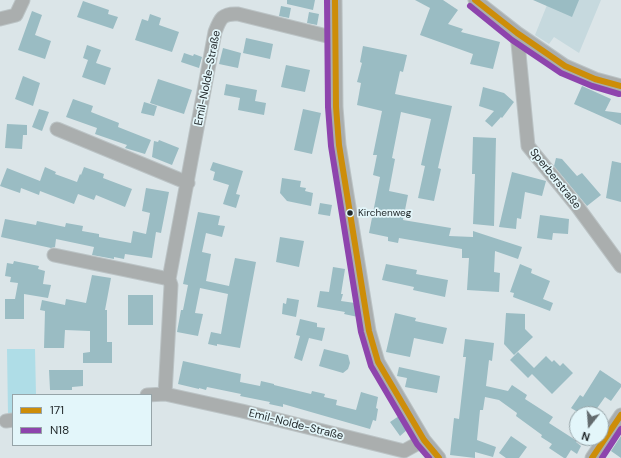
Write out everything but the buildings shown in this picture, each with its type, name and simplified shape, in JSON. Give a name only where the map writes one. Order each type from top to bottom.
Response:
[{"type":"street","points":[[0,19],[16,15],[23,0]]},
{"type":"street","points":[[335,0],[336,107],[339,145],[369,331],[378,362],[424,440],[439,458]]},
{"type":"street","points":[[474,0],[517,33],[565,66],[595,78],[621,86]]},
{"type":"street","name":"Emil-Nolde-Straße","points":[[165,394],[171,285],[169,279],[215,32],[221,19],[229,14],[238,14],[335,38]]},
{"type":"street","name":"Sperberstraße","points":[[517,33],[528,146],[577,206],[621,266]]},
{"type":"street","points":[[58,129],[188,183]]},
{"type":"street","points":[[54,255],[169,279]]},
{"type":"street","name":"Emil-Nolde-Straße","points":[[152,395],[165,394],[242,411],[404,451],[424,440]]},
{"type":"street","points":[[592,458],[621,414]]},
{"type":"shaded area","points":[[549,0],[601,0],[579,53],[554,37],[549,44],[535,35]]},
{"type":"shaded area","points":[[7,349],[35,349],[36,394],[12,394],[12,415],[8,415]]},
{"type":"transit line","name":"N18","points":[[327,0],[328,107],[331,146],[361,332],[371,366],[417,444],[429,458]]},
{"type":"transit line","name":"171","points":[[335,0],[336,107],[339,145],[369,331],[378,362],[424,440],[439,458]]},
{"type":"transit line","name":"171","points":[[475,0],[517,33],[565,66],[595,79],[621,86]]},
{"type":"transit line","name":"N18","points":[[470,6],[512,40],[561,73],[592,86],[619,94]]},
{"type":"transit line","name":"171","points":[[592,458],[621,415]]},
{"type":"transit line","name":"N18","points":[[602,458],[621,429]]},
{"type":"place","name":"Kirchenweg","points":[[350,213]]}]
